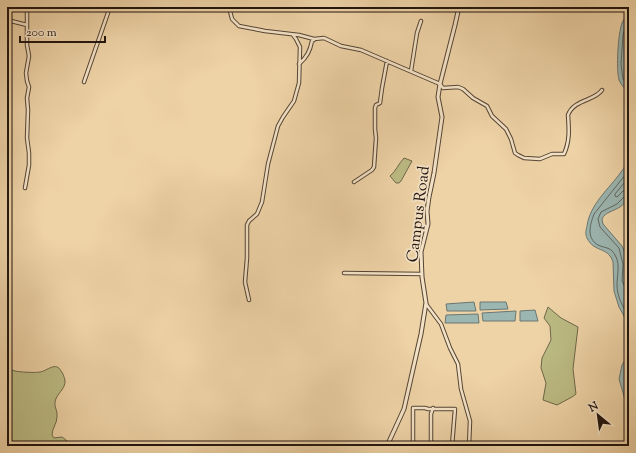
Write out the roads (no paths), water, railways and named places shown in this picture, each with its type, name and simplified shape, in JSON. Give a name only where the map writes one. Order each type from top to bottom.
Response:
[{"type":"street","points":[[25,188],[29,165],[27,98],[29,86],[26,74],[29,56],[27,45],[27,7]]},
{"type":"street","points":[[84,82],[110,7]]},
{"type":"street","points":[[229,7],[232,19],[239,26],[299,35],[315,39],[324,38],[340,46],[361,50],[411,71],[440,84],[443,88],[458,87],[463,89],[473,98],[487,106],[492,116],[506,129],[516,154],[524,158],[540,159],[552,154],[564,154],[569,142],[569,112],[582,101],[600,93],[602,90]]},
{"type":"street","name":"Campus Road","points":[[387,446],[404,409],[421,334],[426,303],[421,252],[428,224],[427,211],[442,117],[438,97],[459,7]]},
{"type":"street","points":[[7,20],[27,25]]},
{"type":"street","points":[[411,71],[420,21]]},
{"type":"street","points":[[248,300],[245,282],[247,225],[249,221],[257,214],[262,202],[268,164],[278,126],[294,101],[299,83],[300,47],[292,34]]},
{"type":"street","points":[[299,64],[306,58],[312,42],[315,39]]},
{"type":"street","points":[[354,182],[374,167],[376,143],[375,108],[381,100],[387,61]]},
{"type":"street","points":[[344,273],[422,274]]},
{"type":"street","points":[[426,303],[441,324],[458,364],[461,388],[470,421],[469,446]]},
{"type":"street","points":[[413,446],[413,408],[455,409],[452,446]]},
{"type":"street","points":[[432,446],[431,414],[433,408]]},
{"type":"water","points":[[629,12],[629,92],[623,87],[619,80],[618,60],[622,23]]},
{"type":"water","points":[[629,156],[629,197],[621,206],[607,213],[602,219],[603,224],[622,246],[625,253],[627,263],[626,281],[629,287],[629,325],[619,307],[614,291],[613,262],[611,257],[590,243],[587,238],[586,229],[589,218],[596,204],[622,170]]},
{"type":"water","points":[[474,302],[476,311],[447,311],[446,304]]},
{"type":"water","points":[[480,302],[506,302],[508,309],[480,310]]},
{"type":"water","points":[[535,310],[538,321],[520,321],[520,311]]},
{"type":"water","points":[[516,311],[515,321],[483,321],[482,313]]},
{"type":"water","points":[[478,314],[479,323],[445,323],[446,315]]},
{"type":"water","points":[[629,354],[629,413],[619,379],[622,365]]}]
